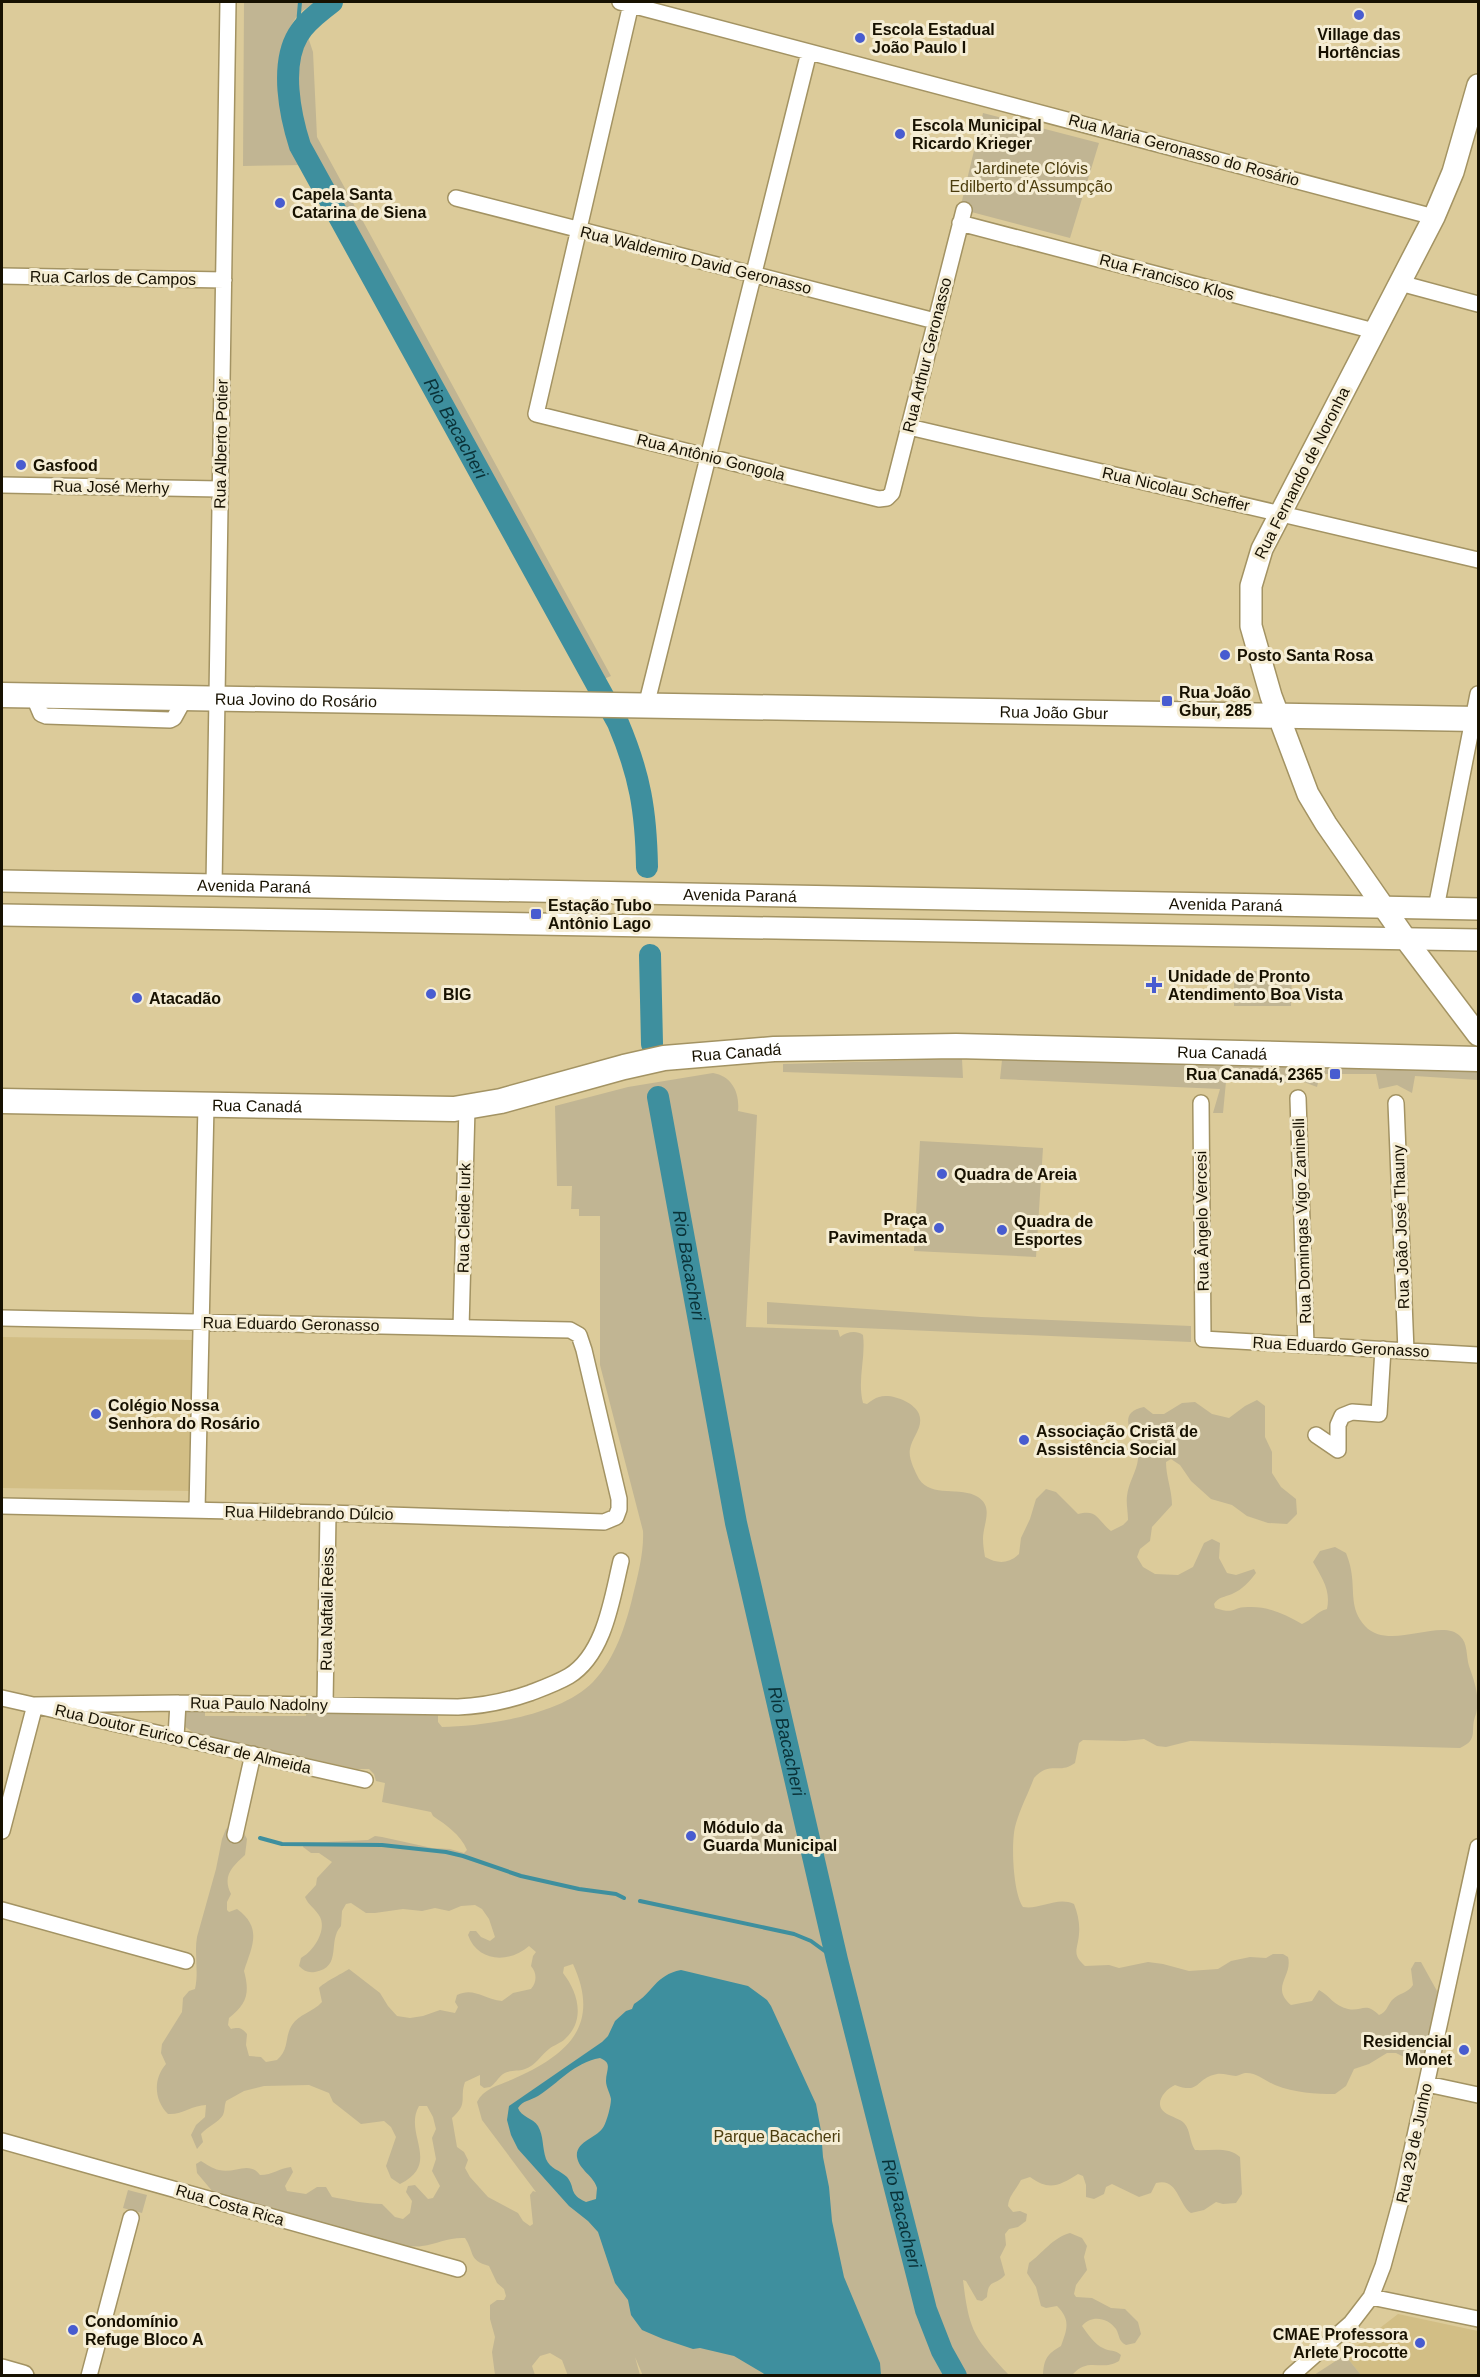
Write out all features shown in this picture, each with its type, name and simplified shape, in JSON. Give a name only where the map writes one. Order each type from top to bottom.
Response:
[{"type":"main road","name":"Rua Jovino do Rosário","points":[[2,695],[638,706]]},
{"type":"main road","name":"Rua João Gbur","points":[[638,706],[1476,719]]},
{"type":"main road","name":"Rua Canadá","points":[[2,1101],[436,1110],[467,1108],[643,1063],[681,1056],[752,1050],[956,1046],[1479,1059]]},
{"type":"street","name":"Rua Alberto Potier","points":[[214,886],[228,2]]},
{"type":"street","name":"Rua Maria Geronasso do Rosário","points":[[626,3],[1434,216]]},
{"type":"street","points":[[578,230],[626,3]]},
{"type":"street","points":[[638,706],[709,455],[809,52]]},
{"type":"street","name":"Rua Fernando de Noronha","points":[[1479,85],[1453,172],[1434,216],[1257,561],[1251,586],[1250,604],[1254,638],[1278,716],[1300,776],[1317,810],[1402,932],[1479,1035]]},
{"type":"street","name":"Rua Waldemiro David Geronasso","points":[[456,198],[936,321]]},
{"type":"street","name":"Rua Arthur Geronasso","points":[[887,498],[892,493],[962,217]]},
{"type":"street","name":"Rua Francisco Klos","points":[[962,217],[1374,331]]},
{"type":"street","name":"Rua Antônio Gongola","points":[[578,230],[536,414],[709,455],[879,499],[887,498]]},
{"type":"street","name":"Rua Carlos de Campos","points":[[2,276],[224,280]]},
{"type":"street","points":[[1400,283],[1479,304]]},
{"type":"street","name":"Rua Nicolau Scheffer","points":[[909,427],[1479,560]]},
{"type":"street","name":"Rua José Merhy","points":[[2,484],[220,489]]},
{"type":"street","points":[[1436,908],[1476,719],[1479,694]]},
{"type":"street","name":"Avenida Paraná","points":[[2,881],[1479,909]]},
{"type":"street","name":"Avenida Paraná","points":[[2,915],[1402,932],[1479,940]]},
{"type":"street","name":"Rua Domingas Vigo Zaninelli","points":[[1298,1098],[1306,1345]]},
{"type":"street","name":"Rua Ângelo Vercesi","points":[[1201,1103],[1203,1339]]},
{"type":"street","name":"Rua João José Thauny","points":[[1396,1103],[1406,1351]]},
{"type":"street","points":[[197,1510],[206,1105]]},
{"type":"street","name":"Rua Cleide Iurk","points":[[461,1328],[467,1108]]},
{"type":"street","name":"Rua Eduardo Geronasso","points":[[2,1318],[570,1330],[579,1335],[584,1350],[616,1481],[619,1509],[616,1517]]},
{"type":"street","name":"Rua Eduardo Geronasso","points":[[1203,1339],[1479,1355]]},
{"type":"street","points":[[1316,1435],[1338,1450],[1338,1425],[1342,1416],[1352,1412],[1379,1414],[1383,1349]]},
{"type":"street","name":"Rua Hildebrando Dúlcio","points":[[2,1506],[603,1522],[616,1517]]},
{"type":"street","name":"Rua Naftali Reiss","points":[[325,1705],[328,1513]]},
{"type":"street","name":"Rua Paulo Nadolny","points":[[35,1705],[178,1703],[482,1706],[519,1697],[570,1676],[583,1665],[595,1645],[606,1618],[621,1561]]},
{"type":"street","name":"Rua Doutor Eurico César de Almeida","points":[[2,1698],[365,1780]]},
{"type":"street","points":[[176,1737],[178,1703]]},
{"type":"street","points":[[2,1831],[35,1705]]},
{"type":"street","points":[[235,1835],[253,1754]]},
{"type":"street","name":"Rua 29 de Junho","points":[[1291,2376],[1351,2323],[1371,2297],[1393,2233],[1479,1847]]},
{"type":"street","points":[[2,1910],[186,1960]]},
{"type":"street","points":[[1427,2084],[1479,2096]]},
{"type":"street","name":"Rua Costa Rica","points":[[2,2141],[458,2269]]},
{"type":"street","points":[[89,2376],[131,2218]]},
{"type":"street","points":[[1371,2297],[1479,2319]]},
{"type":"street","points":[[2,2370],[23,2376]]},
{"type":"shaded area","name":"Colégio Nossa Senhora do Rosário","points":[[2,1337],[192,1340],[190,1491],[2,1488]]},
{"type":"shaded area","name":"CMAE Professora Arlete Procotte","points":[[1398,2314],[1478,2331],[1478,2375],[1361,2375],[1345,2355]]},
{"type":"green space","points":[[244,2],[316,2],[297,16],[288,32],[283,50],[283,90],[286,110],[303,165],[243,166]]},
{"type":"green space","points":[[308,37],[313,52],[317,137],[611,676],[604,679],[302,139],[297,112],[296,87],[299,63]]},
{"type":"green space","name":"Jardinete Clóvis Edilberto d'Assumpção","points":[[983,113],[1099,143],[1070,238],[960,209]]},
{"type":"green space","points":[[1234,971],[1292,971],[1291,1006],[1234,1006]]},
{"type":"green space","points":[[962,1059],[963,1078],[783,1072],[783,1064]]},
{"type":"green space","points":[[1002,1060],[1478,1072],[1478,1080],[1415,1076],[1412,1093],[1397,1085],[1379,1089],[1376,1074],[1320,1074],[1317,1087],[1301,1081],[1284,1083],[1275,1072],[1227,1071],[1223,1113],[1213,1113],[1220,1089],[1000,1079]]},
{"type":"green space","name":"Parque Bacacheri","points":[[713,1073],[725,1078],[733,1086],[738,1098],[738,1111],[757,1115],[746,1327],[838,1330],[840,1337],[852,1332],[863,1335],[861,1394],[863,1403],[867,1404],[878,1397],[890,1396],[907,1402],[916,1410],[920,1423],[910,1453],[919,1479],[931,1488],[971,1494],[983,1501],[987,1511],[983,1539],[985,1557],[1003,1562],[1019,1554],[1021,1538],[1036,1499],[1046,1489],[1056,1492],[1078,1514],[1094,1514],[1111,1531],[1123,1525],[1128,1520],[1128,1491],[1138,1459],[1128,1422],[1129,1415],[1134,1410],[1144,1407],[1153,1414],[1164,1414],[1182,1403],[1195,1402],[1212,1414],[1229,1418],[1257,1400],[1265,1406],[1265,1437],[1272,1452],[1272,1473],[1281,1487],[1296,1499],[1297,1514],[1287,1524],[1268,1523],[1247,1516],[1232,1505],[1211,1499],[1191,1481],[1180,1465],[1171,1459],[1166,1462],[1172,1505],[1152,1527],[1150,1541],[1140,1549],[1137,1557],[1143,1567],[1155,1574],[1178,1575],[1193,1567],[1204,1543],[1212,1539],[1220,1543],[1219,1558],[1227,1573],[1236,1575],[1254,1569],[1256,1573],[1239,1590],[1218,1600],[1214,1604],[1215,1608],[1227,1611],[1243,1607],[1269,1609],[1302,1624],[1327,1609],[1327,1590],[1313,1562],[1320,1551],[1335,1547],[1347,1555],[1355,1606],[1365,1626],[1375,1633],[1387,1636],[1451,1631],[1463,1639],[1466,1646],[1477,1702],[1472,1738],[1460,1748],[1190,1741],[1166,1747],[1157,1746],[1144,1739],[1083,1740],[1079,1743],[1075,1763],[1064,1768],[1045,1770],[1034,1778],[1015,1827],[1013,1857],[1017,1891],[1023,1907],[1036,1907],[1055,1902],[1074,1904],[1079,1927],[1076,1951],[1078,1958],[1085,1966],[1109,1965],[1119,1968],[1148,1962],[1189,1971],[1218,1969],[1231,1961],[1283,1954],[1288,1957],[1289,1964],[1282,1993],[1291,2005],[1312,2001],[1319,1990],[1343,2008],[1353,2010],[1367,2008],[1379,2015],[1385,2011],[1392,2000],[1413,1985],[1411,1969],[1415,1962],[1421,1962],[1437,1991],[1431,2046],[1422,2055],[1406,2058],[1396,2053],[1387,2053],[1369,2064],[1354,2069],[1346,2086],[1335,2094],[1290,2090],[1249,2073],[1236,2076],[1217,2074],[1194,2087],[1183,2088],[1175,2085],[1167,2090],[1161,2098],[1160,2106],[1167,2114],[1184,2123],[1195,2150],[1225,2150],[1240,2157],[1242,2194],[1236,2203],[1216,2202],[1204,2210],[1191,2213],[1173,2187],[1163,2182],[1156,2183],[1151,2193],[1139,2197],[1112,2184],[1106,2187],[1104,2194],[1094,2199],[1086,2197],[1083,2176],[1078,2174],[1065,2182],[1054,2185],[1043,2184],[1030,2177],[1021,2180],[1008,2206],[1013,2212],[1020,2211],[1027,2214],[1026,2221],[1018,2227],[1009,2229],[1005,2234],[1006,2245],[1000,2257],[1005,2275],[989,2287],[987,2297],[982,2301],[977,2300],[966,2281],[963,2280],[968,2311],[975,2333],[988,2352],[1009,2375],[643,2376],[635,2357],[640,2375],[568,2376],[562,2360],[550,2353],[540,2356],[532,2366],[535,2375],[495,2375],[492,2352],[495,2337],[490,2319],[490,2305],[497,2300],[504,2300],[506,2296],[489,2266],[475,2258],[465,2238],[417,2247],[379,2241],[242,2203],[213,2192],[197,2173],[196,2164],[201,2161],[212,2168],[225,2171],[251,2168],[260,2175],[291,2167],[293,2172],[285,2186],[287,2191],[306,2194],[317,2187],[326,2187],[332,2197],[382,2204],[395,2217],[403,2219],[410,2213],[412,2201],[406,2192],[408,2186],[415,2185],[428,2199],[433,2198],[440,2186],[432,2171],[436,2159],[432,2138],[436,2129],[427,2106],[419,2106],[415,2117],[420,2157],[418,2167],[412,2176],[400,2184],[391,2178],[386,2166],[396,2137],[391,2127],[384,2121],[361,2124],[333,2102],[329,2093],[309,2085],[264,2086],[244,2091],[226,2101],[223,2115],[201,2134],[203,2142],[197,2149],[191,2135],[196,2125],[205,2117],[206,2105],[168,2114],[158,2096],[157,2083],[166,2064],[161,2053],[162,2044],[182,2012],[183,1998],[189,1991],[195,1989],[197,1937],[222,1839],[226,1829],[233,1824],[240,1826],[247,1839],[245,1855],[232,1868],[228,1877],[228,1888],[231,1894],[227,1902],[227,1910],[229,1912],[237,1909],[245,1916],[253,1930],[253,1938],[244,1971],[247,1986],[246,1998],[240,2008],[229,2018],[228,2025],[231,2029],[244,2030],[247,2034],[246,2045],[249,2056],[261,2057],[266,2062],[277,2060],[284,2051],[292,2025],[298,2018],[322,2002],[319,1988],[349,1969],[380,1993],[397,2016],[410,2018],[440,2010],[455,2013],[458,2007],[455,2002],[457,1995],[463,1993],[474,1993],[502,2001],[513,1993],[531,1989],[534,1983],[535,1975],[531,1966],[536,1952],[529,1946],[513,1955],[495,1957],[479,1951],[473,1944],[468,1935],[470,1931],[476,1931],[481,1937],[490,1941],[495,1937],[489,1919],[482,1909],[475,1905],[461,1906],[449,1911],[435,1908],[422,1911],[403,1909],[366,1913],[351,1903],[346,1904],[342,1911],[341,1926],[337,1932],[329,1965],[315,1972],[308,1972],[299,1966],[301,1958],[318,1940],[322,1928],[320,1917],[305,1897],[316,1885],[317,1878],[332,1862],[319,1853],[311,1853],[303,1847],[304,1843],[368,1840],[375,1836],[464,1853],[467,1850],[457,1835],[431,1812],[382,1802],[385,1783],[376,1781],[369,1769],[357,1769],[194,1733],[184,1726],[183,1715],[192,1707],[205,1706],[205,1716],[306,1716],[307,1707],[438,1710],[438,1722],[442,1727],[480,1724],[522,1716],[562,1703],[579,1693],[601,1673],[619,1641],[627,1618],[643,1547],[643,1531],[600,1365],[600,1216],[579,1216],[579,1209],[571,1209],[572,1186],[557,1186],[555,1106],[628,1087]],"holes":[[[573,1964],[581,1986],[583,2005],[581,2022],[574,2037],[548,2061],[487,2091],[477,2102],[482,2120],[536,2192],[533,2191],[530,2195],[533,2224],[530,2226],[518,2213],[488,2197],[470,2177],[465,2168],[468,2160],[464,2152],[457,2147],[452,2118],[462,2104],[465,2082],[480,2075],[480,2085],[484,2088],[490,2087],[506,2072],[529,2068],[549,2049],[565,2039],[576,2023],[578,2006],[573,1989],[563,1973],[564,1967]]]},
{"type":"green space","points":[[920,1141],[1043,1148],[1036,1257],[914,1251]]},
{"type":"green space","points":[[767,1302],[981,1317],[1191,1326],[1191,1342],[767,1324]]},
{"type":"green space","points":[[128,2190],[147,2195],[142,2213],[123,2208]]},
{"type":"green space","points":[[1070,2233],[1082,2238],[1087,2246],[1084,2257],[1087,2270],[1076,2285],[1074,2294],[1076,2297],[1092,2298],[1111,2308],[1125,2309],[1138,2322],[1141,2334],[1135,2343],[1126,2345],[1120,2340],[1116,2329],[1108,2322],[1099,2319],[1090,2320],[1082,2326],[1091,2339],[1100,2346],[1121,2355],[1119,2361],[1106,2365],[1084,2366],[1072,2375],[1043,2375],[1047,2358],[1061,2346],[1067,2325],[1057,2306],[1046,2308],[1041,2306],[1036,2287],[1027,2273],[1029,2263],[1053,2242]]},
{"type":"green space","points":[[1345,2355],[1361,2375],[1314,2375]]},
{"type":"water","points":[[681,1970],[748,1986],[767,2000],[771,2006],[816,2104],[832,2221],[844,2277],[880,2363],[881,2375],[766,2375],[734,2356],[700,2348],[693,2349],[642,2330],[631,2315],[628,2300],[615,2283],[598,2232],[569,2206],[518,2149],[507,2120],[509,2106],[602,2042],[608,2036],[615,2021],[626,2011],[632,2009],[634,2004],[672,1972]],"holes":[[[600,2058],[608,2065],[606,2083],[611,2099],[608,2117],[601,2130],[583,2143],[577,2152],[578,2162],[597,2188],[596,2199],[586,2202],[574,2193],[567,2177],[548,2162],[538,2126],[518,2108],[524,2102],[546,2091],[582,2064]]]},
{"type":"waterway","points":[[297,36],[300,2]]},
{"type":"waterway","name":"Rio Bacacheri","points":[[332,2],[301,30],[289,61],[288,90],[300,146],[618,723],[637,777],[645,828],[647,867]]},
{"type":"waterway","name":"Rio Bacacheri","points":[[650,955],[652,1044]]},
{"type":"waterway","name":"Rio Bacacheri","points":[[658,1097],[736,1523],[837,1960],[926,2310],[942,2351],[956,2376]]},
{"type":"waterway","points":[[260,1838],[282,1844],[382,1845],[446,1852],[521,1876],[579,1889],[616,1894],[624,1898]]},
{"type":"waterway","points":[[640,1901],[794,1934],[811,1941],[837,1960]]},
{"type":"place","name":"Village das Hortências","points":[[1359,15]]},
{"type":"place","name":"Escola Estadual João Paulo I","points":[[860,38]]},
{"type":"place","name":"Escola Municipal Ricardo Krieger","points":[[900,134]]},
{"type":"place","name":"Capela Santa Catarina de Siena","points":[[280,203]]},
{"type":"place","name":"Gasfood","points":[[21,465]]},
{"type":"place","name":"Posto Santa Rosa","points":[[1225,655]]},
{"type":"place","name":"Rua João Gbur, 285","points":[[1167,701]]},
{"type":"place","name":"Estação Tubo Antônio Lago","points":[[536,914]]},
{"type":"place","name":"Unidade de Pronto Atendimento Boa Vista","points":[[1154,985]]},
{"type":"place","name":"BIG","points":[[431,994]]},
{"type":"place","name":"Atacadão","points":[[137,998]]},
{"type":"place","name":"Rua Canadá, 2365","points":[[1335,1074]]},
{"type":"place","name":"Quadra de Areia","points":[[942,1174]]},
{"type":"place","name":"Praça Pavimentada","points":[[939,1228]]},
{"type":"place","name":"Quadra de Esportes","points":[[1002,1230]]},
{"type":"place","name":"Colégio Nossa Senhora do Rosário","points":[[96,1414]]},
{"type":"place","name":"Associação Cristã de Assistência Social","points":[[1024,1440]]},
{"type":"place","name":"Módulo da Guarda Municipal","points":[[691,1836]]},
{"type":"place","name":"Residencial Monet","points":[[1464,2050]]},
{"type":"place","name":"Condomínio Refuge Bloco A","points":[[73,2330]]},
{"type":"place","name":"CMAE Professora Arlete Procotte","points":[[1420,2343]]}]
